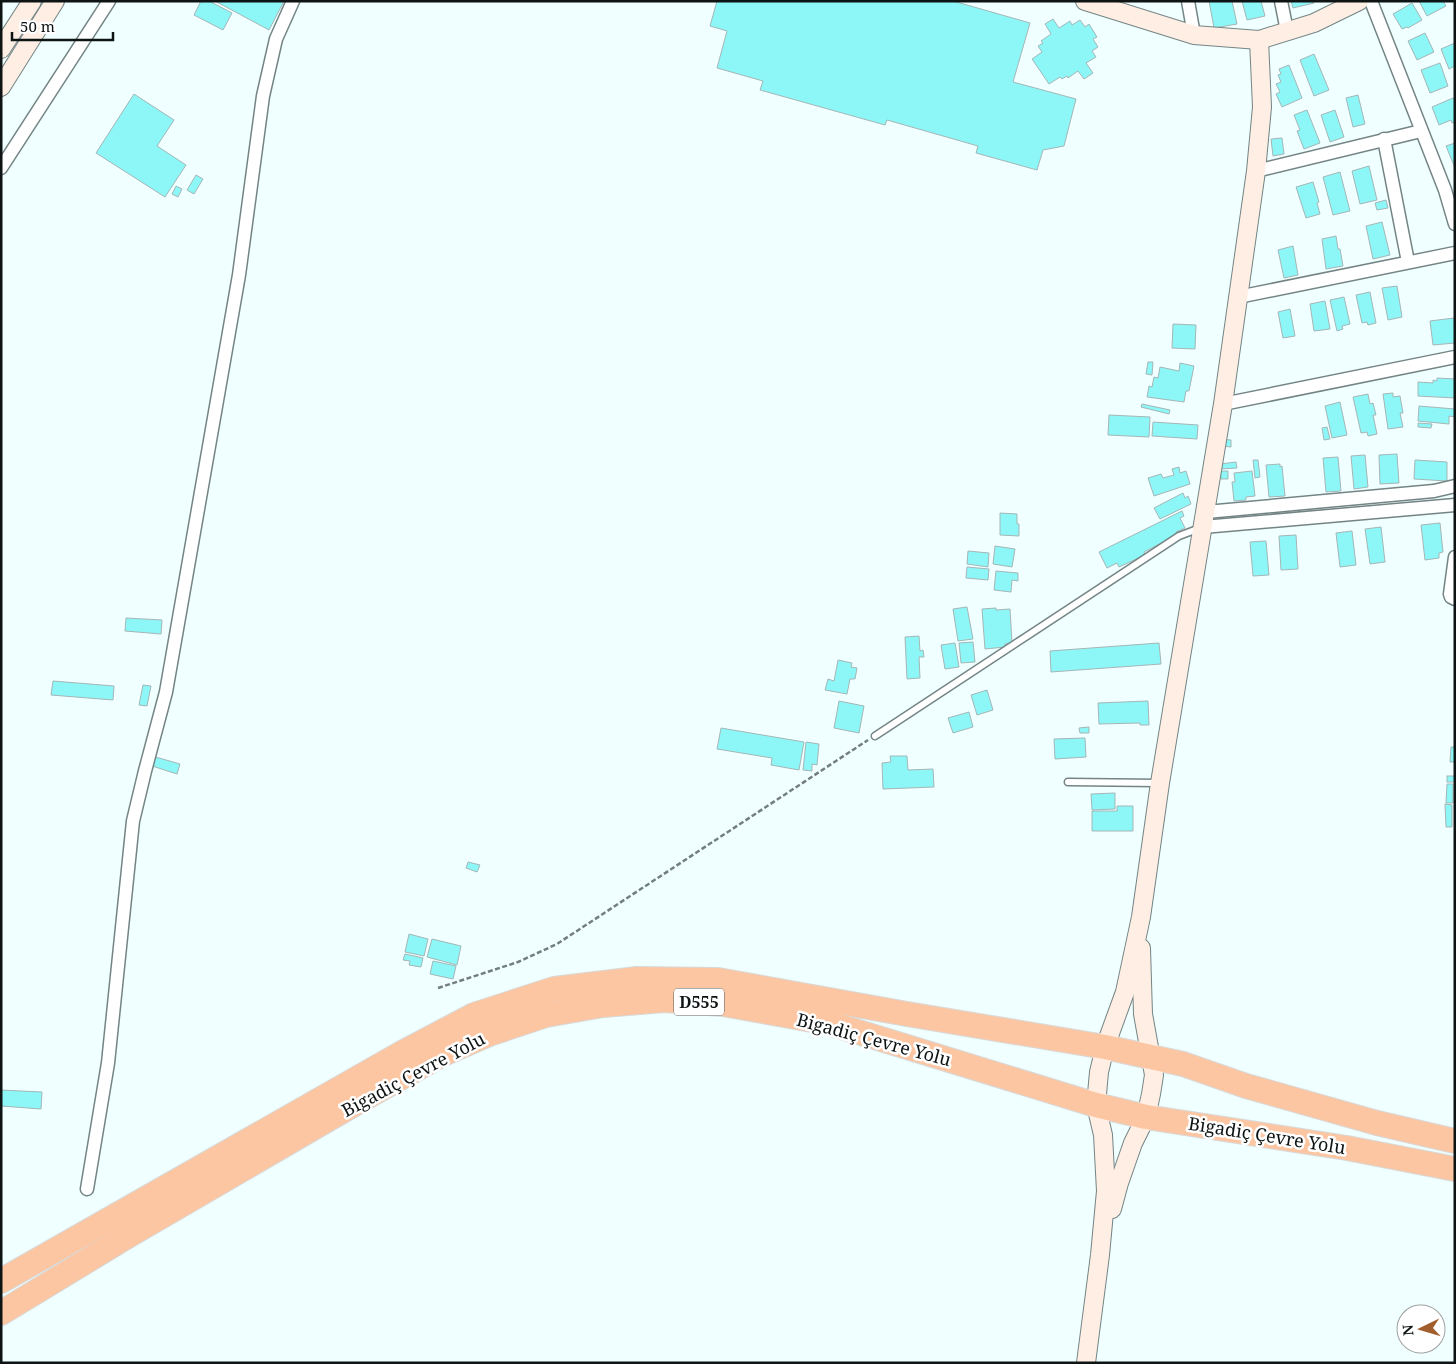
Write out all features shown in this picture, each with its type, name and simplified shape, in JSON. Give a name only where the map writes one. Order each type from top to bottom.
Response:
[{"type":"highway","name":"Bigadiç Çevre Yolu","points":[[1,1281],[402,1053],[474,1015],[554,989],[637,979],[718,980],[1105,1047],[1183,1064],[1246,1086],[1377,1123],[1455,1141]]},
{"type":"highway","name":"Bigadiç Çevre Yolu","points":[[1,1313],[295,1138],[444,1054],[489,1034],[546,1015],[603,1005],[664,1000],[723,1004],[829,1023],[1096,1105],[1146,1117],[1347,1148],[1455,1169]]},
{"type":"street","points":[[1,49],[32,1]]},
{"type":"street","points":[[1,88],[55,1]]},
{"type":"street","points":[[1,168],[109,1]]},
{"type":"street","points":[[87,1189],[108,1063],[133,821],[166,692],[238,275],[263,96],[276,39],[293,1]]},
{"type":"street","points":[[1085,1],[1194,35],[1259,40],[1314,23],[1360,1]]},
{"type":"street","points":[[1188,1],[1194,35]]},
{"type":"street","points":[[1281,1],[1287,31]]},
{"type":"street","points":[[1371,1],[1445,190],[1455,224]]},
{"type":"street","points":[[1086,1363],[1106,1191],[1103,1135],[1096,1105],[1099,1072],[1105,1047],[1125,992],[1141,917],[1160,784],[1223,404],[1256,171],[1262,107],[1259,40]]},
{"type":"street","points":[[1256,171],[1421,131]]},
{"type":"street","points":[[1384,139],[1408,262]]},
{"type":"street","points":[[1238,298],[1455,253]]},
{"type":"street","points":[[1223,404],[1455,357]]},
{"type":"street","points":[[1205,519],[1434,491],[1455,486]]},
{"type":"street","points":[[1205,519],[1455,504]]},
{"type":"street","points":[[1455,557],[1450,594],[1455,600]]},
{"type":"street","points":[[1100,1255],[1119,1183],[1133,1143],[1146,1117],[1152,1094],[1154,1075],[1143,1014],[1141,917]]},
{"type":"lane","points":[[875,736],[1205,519]]},
{"type":"lane","points":[[1068,782],[1160,784]]},
{"type":"path","points":[[438,988],[518,962],[557,944],[875,736]]},
{"type":"building","points":[[201,1],[209,1],[232,13],[223,30],[194,15]]},
{"type":"building","points":[[215,1],[284,1],[269,30]]},
{"type":"building","points":[[717,1],[953,1],[1030,23],[1013,82],[1076,99],[1064,146],[1043,150],[1037,170],[976,153],[978,146],[887,120],[885,125],[760,90],[763,81],[717,68],[727,31],[710,26]]},
{"type":"building","points":[[1209,1],[1232,1],[1237,24],[1214,28]]},
{"type":"building","points":[[1242,1],[1261,1],[1265,16],[1247,20]]},
{"type":"building","points":[[1291,1],[1313,1],[1314,3],[1293,8]]},
{"type":"building","points":[[1419,1],[1443,1],[1446,6],[1427,16]]},
{"type":"building","points":[[1412,3],[1422,20],[1408,28],[1402,29],[1393,14]]},
{"type":"building","points":[[1053,19],[1059,28],[1070,21],[1072,25],[1080,20],[1085,27],[1089,24],[1097,37],[1093,39],[1098,47],[1092,51],[1096,57],[1086,63],[1093,73],[1084,79],[1078,71],[1068,78],[1067,76],[1062,79],[1060,77],[1049,84],[1032,59],[1042,52],[1038,46],[1043,43],[1041,41],[1051,34],[1045,24]]},
{"type":"building","points":[[1425,33],[1434,52],[1417,60],[1408,41]]},
{"type":"building","points":[[1455,43],[1455,66],[1449,69],[1441,49]]},
{"type":"building","points":[[1314,54],[1329,90],[1314,96],[1300,60]]},
{"type":"building","points":[[1440,63],[1448,86],[1430,93],[1421,70]]},
{"type":"building","points":[[1289,65],[1302,98],[1282,107],[1276,94],[1280,92],[1276,84],[1281,82],[1278,75],[1281,74],[1279,69]]},
{"type":"building","points":[[134,94],[174,120],[157,146],[186,165],[165,197],[96,153]]},
{"type":"building","points":[[1358,95],[1365,124],[1353,127],[1346,98]]},
{"type":"building","points":[[1453,98],[1455,101],[1455,122],[1452,123],[1451,120],[1439,125],[1432,107]]},
{"type":"building","points":[[1307,110],[1320,143],[1304,149],[1297,131],[1300,130],[1294,115]]},
{"type":"building","points":[[1335,110],[1344,137],[1330,142],[1321,115]]},
{"type":"building","points":[[1282,138],[1284,154],[1273,156],[1271,139]]},
{"type":"building","points":[[1455,143],[1455,168],[1446,146]]},
{"type":"building","points":[[1369,166],[1377,200],[1360,204],[1352,171]]},
{"type":"building","points":[[1340,172],[1350,211],[1333,215],[1323,177]]},
{"type":"building","points":[[196,175],[203,179],[194,194],[187,190]]},
{"type":"building","points":[[1313,182],[1319,202],[1317,203],[1320,214],[1306,218],[1296,187]]},
{"type":"building","points":[[176,186],[182,189],[178,197],[172,194]]},
{"type":"building","points":[[1386,200],[1388,208],[1377,210],[1375,203]]},
{"type":"building","points":[[1382,222],[1390,255],[1373,259],[1366,226]]},
{"type":"building","points":[[1336,236],[1343,266],[1326,269],[1322,239]]},
{"type":"building","points":[[1293,246],[1298,275],[1284,278],[1278,250]]},
{"type":"building","points":[[1397,286],[1402,317],[1388,320],[1382,288]]},
{"type":"building","points":[[1370,292],[1376,323],[1368,325],[1367,322],[1362,323],[1356,295]]},
{"type":"building","points":[[1344,297],[1350,324],[1342,326],[1343,329],[1337,331],[1330,300]]},
{"type":"building","points":[[1325,301],[1330,329],[1314,331],[1310,304]]},
{"type":"building","points":[[1290,309],[1295,336],[1283,338],[1278,312]]},
{"type":"building","points":[[1454,318],[1455,343],[1433,345],[1430,321]]},
{"type":"building","points":[[1173,324],[1196,325],[1195,349],[1172,348]]},
{"type":"building","points":[[1148,362],[1153,362],[1152,375],[1146,374]]},
{"type":"building","points":[[1180,363],[1194,366],[1189,391],[1186,391],[1184,402],[1147,397],[1149,386],[1152,387],[1154,377],[1158,378],[1160,367],[1179,371]]},
{"type":"building","points":[[1437,378],[1455,379],[1455,398],[1418,396],[1418,382],[1433,383],[1433,380],[1437,381]]},
{"type":"building","points":[[1393,393],[1393,397],[1400,396],[1403,413],[1400,413],[1403,427],[1388,429],[1383,394]]},
{"type":"building","points":[[1368,394],[1370,404],[1373,403],[1376,415],[1373,415],[1377,434],[1368,436],[1367,432],[1361,433],[1353,397]]},
{"type":"building","points":[[1340,402],[1347,435],[1332,438],[1325,406]]},
{"type":"building","points":[[1142,404],[1170,410],[1169,414],[1141,407]]},
{"type":"building","points":[[1419,406],[1455,409],[1455,417],[1449,416],[1449,424],[1418,421]]},
{"type":"building","points":[[1109,415],[1150,417],[1149,437],[1108,435]]},
{"type":"building","points":[[1153,422],[1198,425],[1197,439],[1152,436]]},
{"type":"building","points":[[1418,423],[1432,424],[1431,428],[1418,427]]},
{"type":"building","points":[[1327,427],[1330,439],[1324,440],[1322,428]]},
{"type":"building","points":[[1221,439],[1231,440],[1231,447],[1221,446]]},
{"type":"building","points":[[1397,454],[1399,483],[1380,484],[1379,455]]},
{"type":"building","points":[[1365,455],[1368,487],[1354,489],[1351,456]]},
{"type":"building","points":[[1338,457],[1341,491],[1326,492],[1323,458]]},
{"type":"building","points":[[1253,460],[1258,460],[1260,477],[1255,478]]},
{"type":"building","points":[[1415,460],[1447,462],[1447,481],[1414,479]]},
{"type":"building","points":[[1236,462],[1237,468],[1220,469],[1220,464]]},
{"type":"building","points":[[1280,464],[1280,467],[1282,466],[1285,496],[1269,497],[1266,465]]},
{"type":"building","points":[[1179,467],[1180,473],[1186,471],[1190,484],[1154,496],[1148,478],[1161,474],[1163,478],[1174,475],[1172,469]]},
{"type":"building","points":[[1220,471],[1228,471],[1228,479],[1221,479]]},
{"type":"building","points":[[1252,471],[1255,496],[1246,497],[1246,500],[1234,501],[1232,482],[1235,482],[1234,473]]},
{"type":"building","points":[[1183,493],[1185,498],[1188,496],[1191,504],[1160,519],[1154,508]]},
{"type":"building","points":[[1182,511],[1184,516],[1180,518],[1185,528],[1176,532],[1177,535],[1144,552],[1145,555],[1119,567],[1117,563],[1107,568],[1099,552]]},
{"type":"building","points":[[1000,513],[1017,514],[1019,536],[1000,535]]},
{"type":"building","points":[[1440,523],[1443,552],[1439,553],[1439,558],[1425,560],[1421,525]]},
{"type":"building","points":[[1381,527],[1385,562],[1370,564],[1365,529]]},
{"type":"building","points":[[1352,531],[1356,565],[1340,567],[1336,533]]},
{"type":"building","points":[[1296,535],[1298,569],[1281,570],[1279,536]]},
{"type":"building","points":[[1266,541],[1269,575],[1253,576],[1250,542]]},
{"type":"building","points":[[995,546],[1015,549],[1012,567],[993,564]]},
{"type":"building","points":[[968,551],[989,553],[988,567],[967,564]]},
{"type":"building","points":[[967,567],[989,569],[988,580],[966,578]]},
{"type":"building","points":[[996,571],[1018,573],[1018,581],[1012,580],[1011,592],[994,590]]},
{"type":"building","points":[[967,607],[973,639],[958,641],[953,609]]},
{"type":"building","points":[[996,608],[996,610],[1010,609],[1012,643],[1005,644],[1005,647],[985,649],[982,609]]},
{"type":"building","points":[[126,618],[162,620],[161,634],[125,631]]},
{"type":"building","points":[[919,636],[920,651],[923,650],[924,657],[919,657],[920,678],[907,679],[905,637]]},
{"type":"building","points":[[973,642],[975,662],[961,663],[959,643]]},
{"type":"building","points":[[955,643],[959,667],[945,669],[941,645]]},
{"type":"building","points":[[1159,643],[1161,664],[1051,672],[1050,651]]},
{"type":"building","points":[[838,660],[852,663],[851,667],[857,668],[855,679],[850,679],[847,694],[825,690],[828,679],[834,681]]},
{"type":"building","points":[[53,681],[114,686],[113,700],[51,695]]},
{"type":"building","points":[[143,685],[151,686],[147,706],[139,705]]},
{"type":"building","points":[[987,690],[993,710],[977,715],[971,695]]},
{"type":"building","points":[[839,701],[864,706],[859,733],[834,728]]},
{"type":"building","points":[[1148,701],[1149,725],[1140,725],[1140,723],[1099,724],[1098,703]]},
{"type":"building","points":[[969,712],[973,727],[953,733],[948,718]]},
{"type":"building","points":[[1089,727],[1089,733],[1080,733],[1079,728]]},
{"type":"building","points":[[721,728],[804,742],[799,770],[771,765],[772,758],[717,749]]},
{"type":"building","points":[[1085,738],[1086,757],[1055,759],[1054,739]]},
{"type":"building","points":[[806,742],[819,744],[817,765],[812,764],[812,771],[803,770]]},
{"type":"building","points":[[1451,747],[1455,747],[1455,762],[1450,762]]},
{"type":"building","points":[[152,756],[180,764],[177,774],[149,765]]},
{"type":"building","points":[[890,756],[907,756],[908,770],[933,769],[934,787],[883,789],[882,763],[891,762]]},
{"type":"building","points":[[1447,776],[1455,776],[1455,782],[1447,782]]},
{"type":"building","points":[[1447,784],[1453,784],[1453,803],[1446,803]]},
{"type":"building","points":[[1115,793],[1115,809],[1092,810],[1091,794]]},
{"type":"building","points":[[1445,804],[1452,805],[1452,827],[1446,827]]},
{"type":"building","points":[[1117,806],[1133,806],[1133,831],[1092,831],[1092,811],[1117,811]]},
{"type":"building","points":[[468,862],[480,865],[477,872],[466,868]]},
{"type":"building","points":[[409,934],[428,939],[424,956],[405,952]]},
{"type":"building","points":[[432,939],[461,946],[457,965],[427,957]]},
{"type":"building","points":[[405,954],[423,958],[421,967],[409,965],[410,961],[403,960]]},
{"type":"building","points":[[433,961],[456,966],[453,979],[430,974]]},
{"type":"building","points":[[1,1090],[42,1092],[41,1109],[1,1106]]}]
